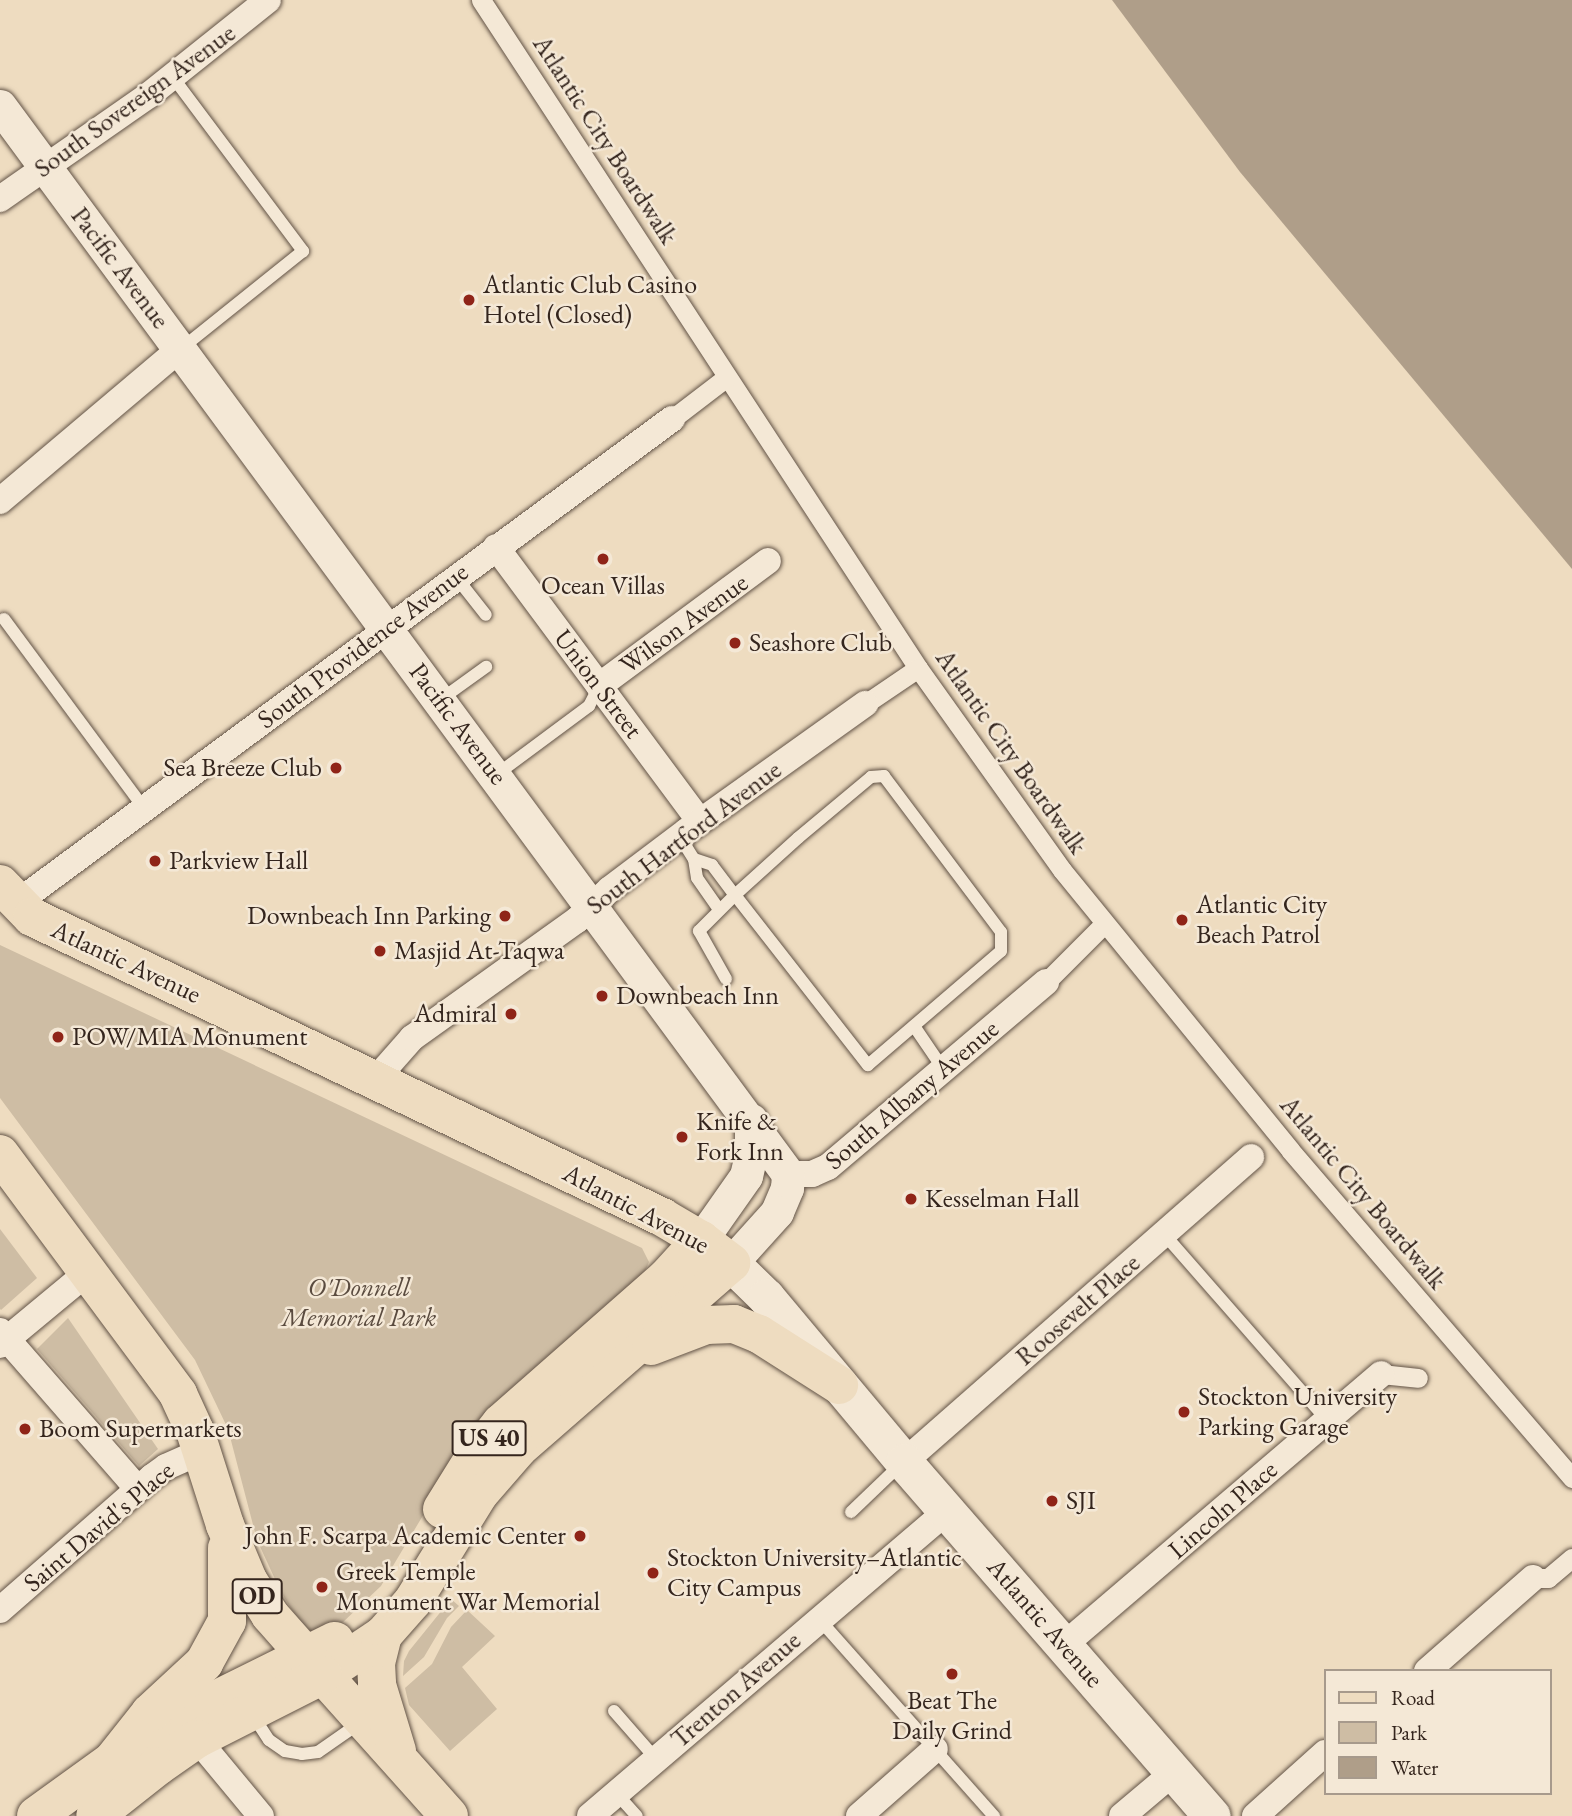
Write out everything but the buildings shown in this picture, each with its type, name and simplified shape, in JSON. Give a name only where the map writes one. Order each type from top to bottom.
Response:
[{"type":"main road","name":"Atlantic Avenue","points":[[6,901],[32,917],[662,1217],[701,1240],[731,1263],[766,1297],[904,1462],[1212,1816]]},
{"type":"main road","name":"OD","points":[[0,1154],[178,1394],[202,1451],[240,1564],[258,1597],[315,1666],[449,1816]]},
{"type":"main road","name":"US 40","points":[[95,1816],[197,1739],[250,1711],[315,1666],[388,1594],[416,1555],[464,1471],[501,1423],[666,1278],[701,1240]]},
{"type":"main road","name":"South Albany Avenue","points":[[315,1666],[383,1635],[413,1601],[479,1494],[502,1466],[537,1431],[731,1263]]},
{"type":"main road","points":[[623,1357],[706,1325],[734,1324],[759,1334],[839,1385]]},
{"type":"main road","points":[[112,1761],[150,1713],[204,1664],[223,1631],[229,1600],[225,1525]]},
{"type":"main road","points":[[383,1635],[376,1662],[377,1685],[400,1760]]},
{"type":"main road","name":"US 40","points":[[36,1816],[112,1761],[187,1714],[315,1666]]},
{"type":"street","name":"South Sovereign Avenue","points":[[0,199],[172,76],[268,0]]},
{"type":"street","name":"Atlantic City Boardwalk","points":[[481,0],[918,668],[1062,870],[1290,1150],[1572,1478]]},
{"type":"street","name":"Pacific Avenue","points":[[0,106],[751,1120],[788,1174]]},
{"type":"street","points":[[0,501],[180,349]]},
{"type":"street","name":"South Providence Avenue","points":[[6,901],[144,808],[727,377]]},
{"type":"street","name":"Union Street","points":[[496,547],[599,686],[690,829]]},
{"type":"street","name":"Wilson Avenue","points":[[599,686],[768,562]]},
{"type":"street","points":[[865,704],[918,668]]},
{"type":"street","name":"South Hartford Avenue","points":[[375,1080],[412,1038],[592,906],[610,889],[690,829],[865,704]]},
{"type":"street","name":"South Albany Avenue","points":[[731,1263],[777,1212],[787,1188],[788,1174],[812,1174],[828,1167],[1046,982],[1105,923]]},
{"type":"street","points":[[701,1240],[746,1176],[751,1154],[751,1120]]},
{"type":"street","name":"Roosevelt Place","points":[[904,1462],[1251,1157]]},
{"type":"street","points":[[89,1271],[2,1339],[138,1489]]},
{"type":"street","points":[[1381,1374],[1418,1378]]},
{"type":"street","name":"Lincoln Place","points":[[1063,1645],[1381,1374]]},
{"type":"street","name":"Saint David's Place","points":[[0,1610],[138,1489],[166,1467],[202,1451]]},
{"type":"street","name":"Trenton Avenue","points":[[590,1816],[947,1511]]},
{"type":"street","points":[[1429,1669],[1533,1578],[1548,1578],[1572,1558]]},
{"type":"street","points":[[197,1739],[261,1816]]},
{"type":"street","points":[[859,1816],[935,1749]]},
{"type":"street","points":[[1255,1816],[1324,1754]]},
{"type":"street","points":[[1122,1816],[1174,1772]]},
{"type":"lane","points":[[172,76],[303,251],[180,349]]},
{"type":"lane","points":[[456,577],[486,615]]},
{"type":"lane","points":[[4,618],[144,808]]},
{"type":"lane","points":[[440,700],[486,667]]},
{"type":"lane","points":[[496,775],[589,706],[599,686]]},
{"type":"lane","points":[[694,859],[712,865],[735,895],[869,1065],[1001,951],[1001,932],[884,776],[871,777],[735,895],[699,932],[726,979]]},
{"type":"lane","points":[[690,829],[697,878],[719,910]]},
{"type":"lane","points":[[914,1026],[944,1070]]},
{"type":"lane","points":[[1164,1234],[1327,1420]]},
{"type":"lane","points":[[851,1512],[904,1462]]},
{"type":"lane","points":[[819,1619],[995,1816]]},
{"type":"lane","points":[[250,1711],[269,1740],[285,1751],[302,1754],[318,1752],[363,1720]]},
{"type":"lane","points":[[614,1711],[656,1759]]},
{"type":"lane","points":[[616,1793],[637,1816]]},
{"type":"green space","name":"O'Donnell Memorial Park","points":[[0,945],[642,1248],[649,1262],[643,1276],[475,1428],[381,1586],[341,1624],[315,1635],[297,1619],[257,1540],[228,1429],[195,1360],[0,1098]]},
{"type":"green space","points":[[0,1229],[37,1278],[1,1310],[0,1309]]},
{"type":"green space","points":[[68,1318],[158,1449],[139,1466],[37,1349]]},
{"type":"green space","points":[[451,1599],[459,1606],[447,1618],[424,1657],[403,1676],[404,1661],[409,1651]]},
{"type":"green space","points":[[467,1610],[495,1636],[462,1667],[497,1709],[450,1751],[409,1705],[405,1688],[432,1664],[451,1627]]},
{"type":"water","points":[[1112,0],[1572,0],[1572,569],[1240,172]]},
{"type":"place","name":"Atlantic Club Casino Hotel (Closed)","points":[[469,300]]},
{"type":"place","name":"Ocean Villas","points":[[603,559]]},
{"type":"place","name":"Seashore Club","points":[[735,643]]},
{"type":"place","name":"Sea Breeze Club","points":[[336,768]]},
{"type":"place","name":"Parkview Hall","points":[[155,861]]},
{"type":"place","name":"Downbeach Inn Parking","points":[[505,916]]},
{"type":"place","name":"Atlantic City Beach Patrol","points":[[1182,920]]},
{"type":"place","name":"Masjid At-Taqwa","points":[[380,951]]},
{"type":"place","name":"Downbeach Inn","points":[[602,996]]},
{"type":"place","name":"Admiral","points":[[511,1014]]},
{"type":"place","name":"POW/MIA Monument","points":[[58,1037]]},
{"type":"place","name":"Knife & Fork Inn","points":[[682,1137]]},
{"type":"place","name":"Kesselman Hall","points":[[911,1199]]},
{"type":"place","name":"Stockton University Parking Garage","points":[[1184,1412]]},
{"type":"place","name":"Boom Supermarkets","points":[[25,1429]]},
{"type":"place","name":"SJI","points":[[1052,1501]]},
{"type":"place","name":"John F. Scarpa Academic Center","points":[[580,1536]]},
{"type":"place","name":"Stockton University–Atlantic City Campus","points":[[653,1573]]},
{"type":"place","name":"Greek Temple Monument War Memorial","points":[[322,1587]]},
{"type":"place","name":"Beat The Daily Grind","points":[[952,1674]]}]
